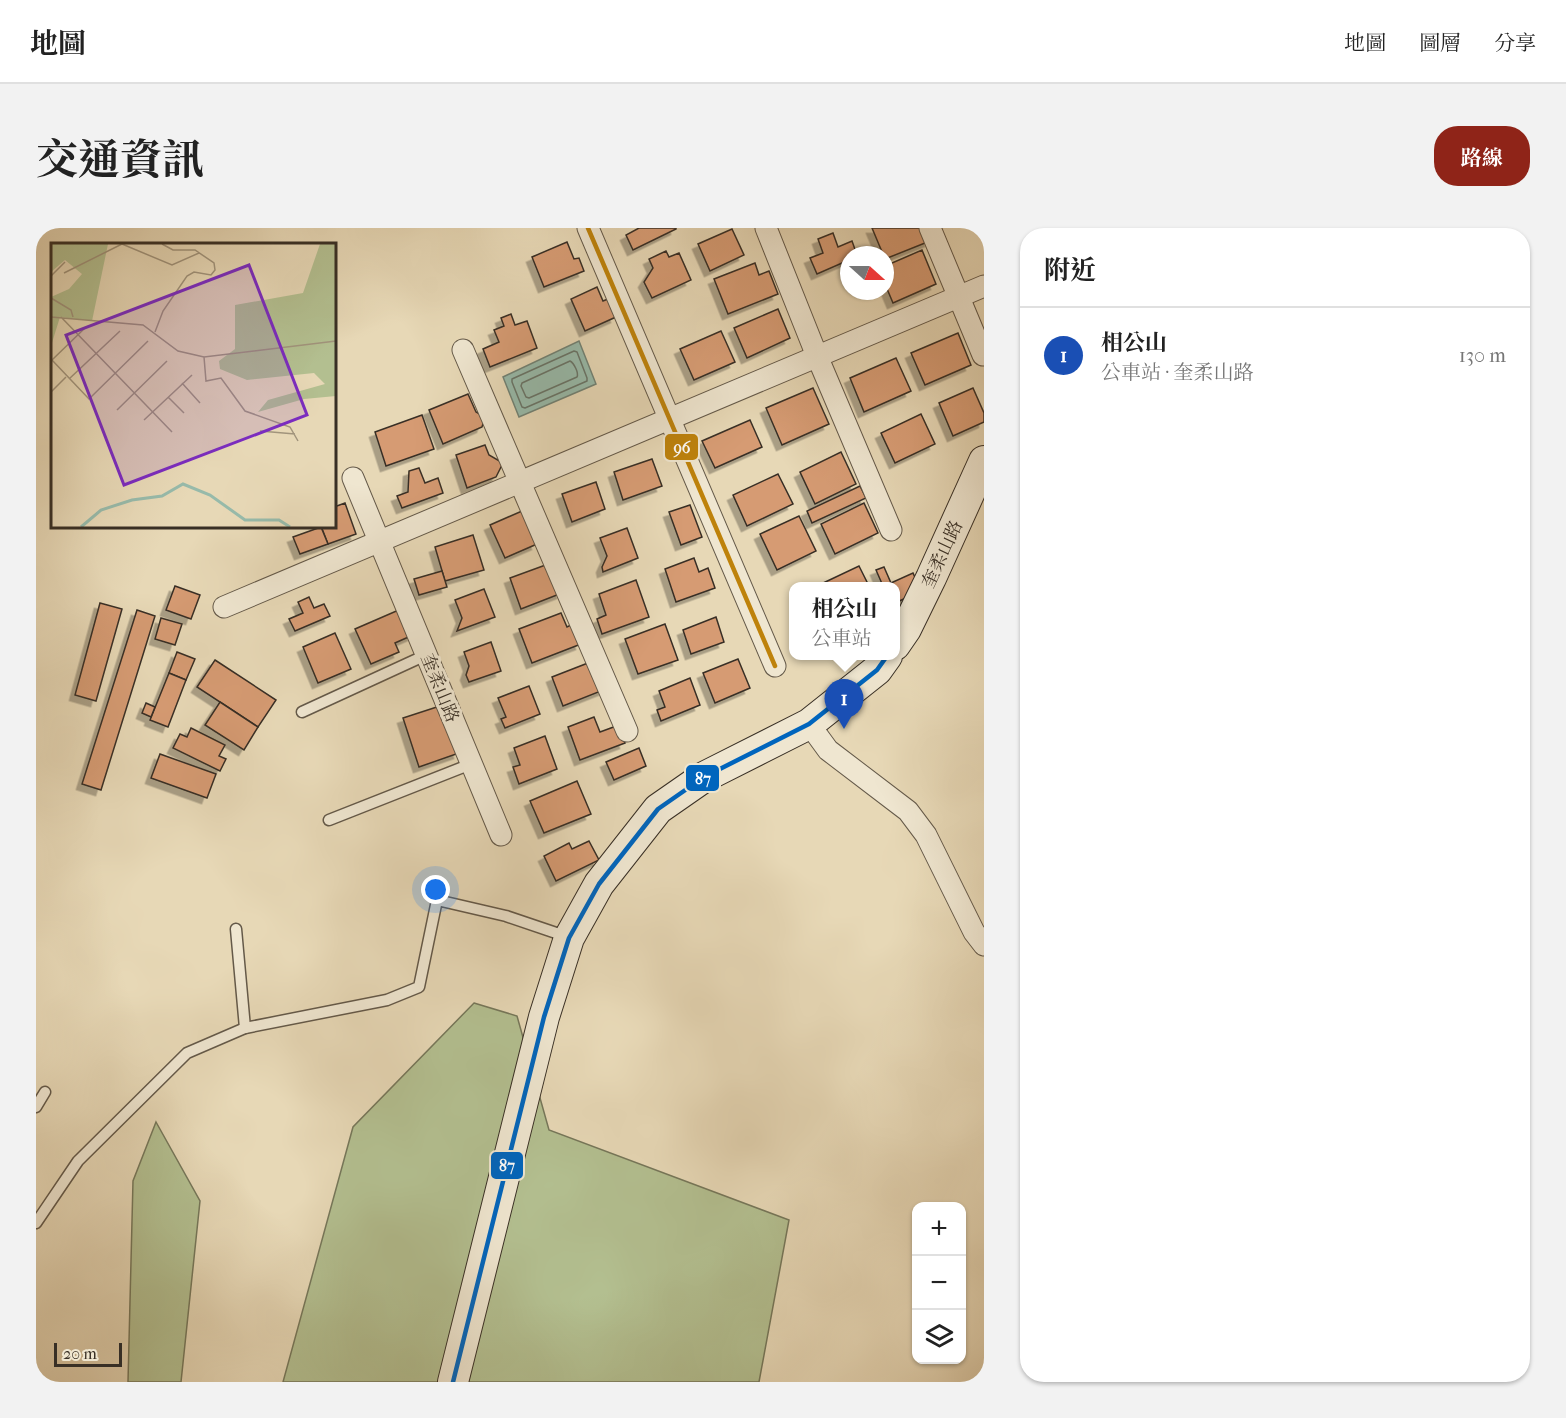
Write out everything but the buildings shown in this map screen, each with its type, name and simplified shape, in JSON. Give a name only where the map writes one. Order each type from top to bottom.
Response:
[{"type":"street","points":[[588,228],[775,666]]},
{"type":"street","points":[[766,228],[891,530]]},
{"type":"street","points":[[930,228],[983,355]]},
{"type":"street","points":[[224,608],[984,286]]},
{"type":"street","points":[[463,350],[627,731]]},
{"type":"street","name":"奎柔山路","points":[[900,638],[931,578],[984,461]]},
{"type":"street","name":"奎柔山路","points":[[353,478],[501,835]]},
{"type":"street","points":[[453,1382],[544,1017],[569,938],[599,884],[658,810],[704,777],[809,724],[877,670],[884,660]]},
{"type":"street","points":[[809,724],[828,750],[908,811],[926,835],[974,932],[984,945]]},
{"type":"lane","points":[[302,712],[426,655]]},
{"type":"lane","points":[[329,820],[471,764]]},
{"type":"lane","points":[[36,1223],[78,1161],[187,1053],[245,1028],[387,1000],[419,987],[436,900],[506,916],[569,938]]},
{"type":"lane","points":[[236,929],[245,1028]]},
{"type":"lane","points":[[36,1107],[45,1092]]},
{"type":"shaded area","points":[[474,1003],[517,1016],[549,1130],[789,1220],[759,1382],[283,1382],[353,1127]]},
{"type":"shaded area","points":[[156,1122],[200,1201],[181,1382],[128,1382],[133,1181]]},
{"type":"water","points":[[579,341],[596,384],[519,417],[503,377]]},
{"type":"transit line","name":"96","points":[[588,228],[775,666]]},
{"type":"transit line","name":"87","points":[[453,1382],[544,1017],[569,938],[599,884],[658,809],[704,777],[809,724],[877,670],[884,660]]},
{"type":"place","name":"相公山","points":[[844,729]]}]
